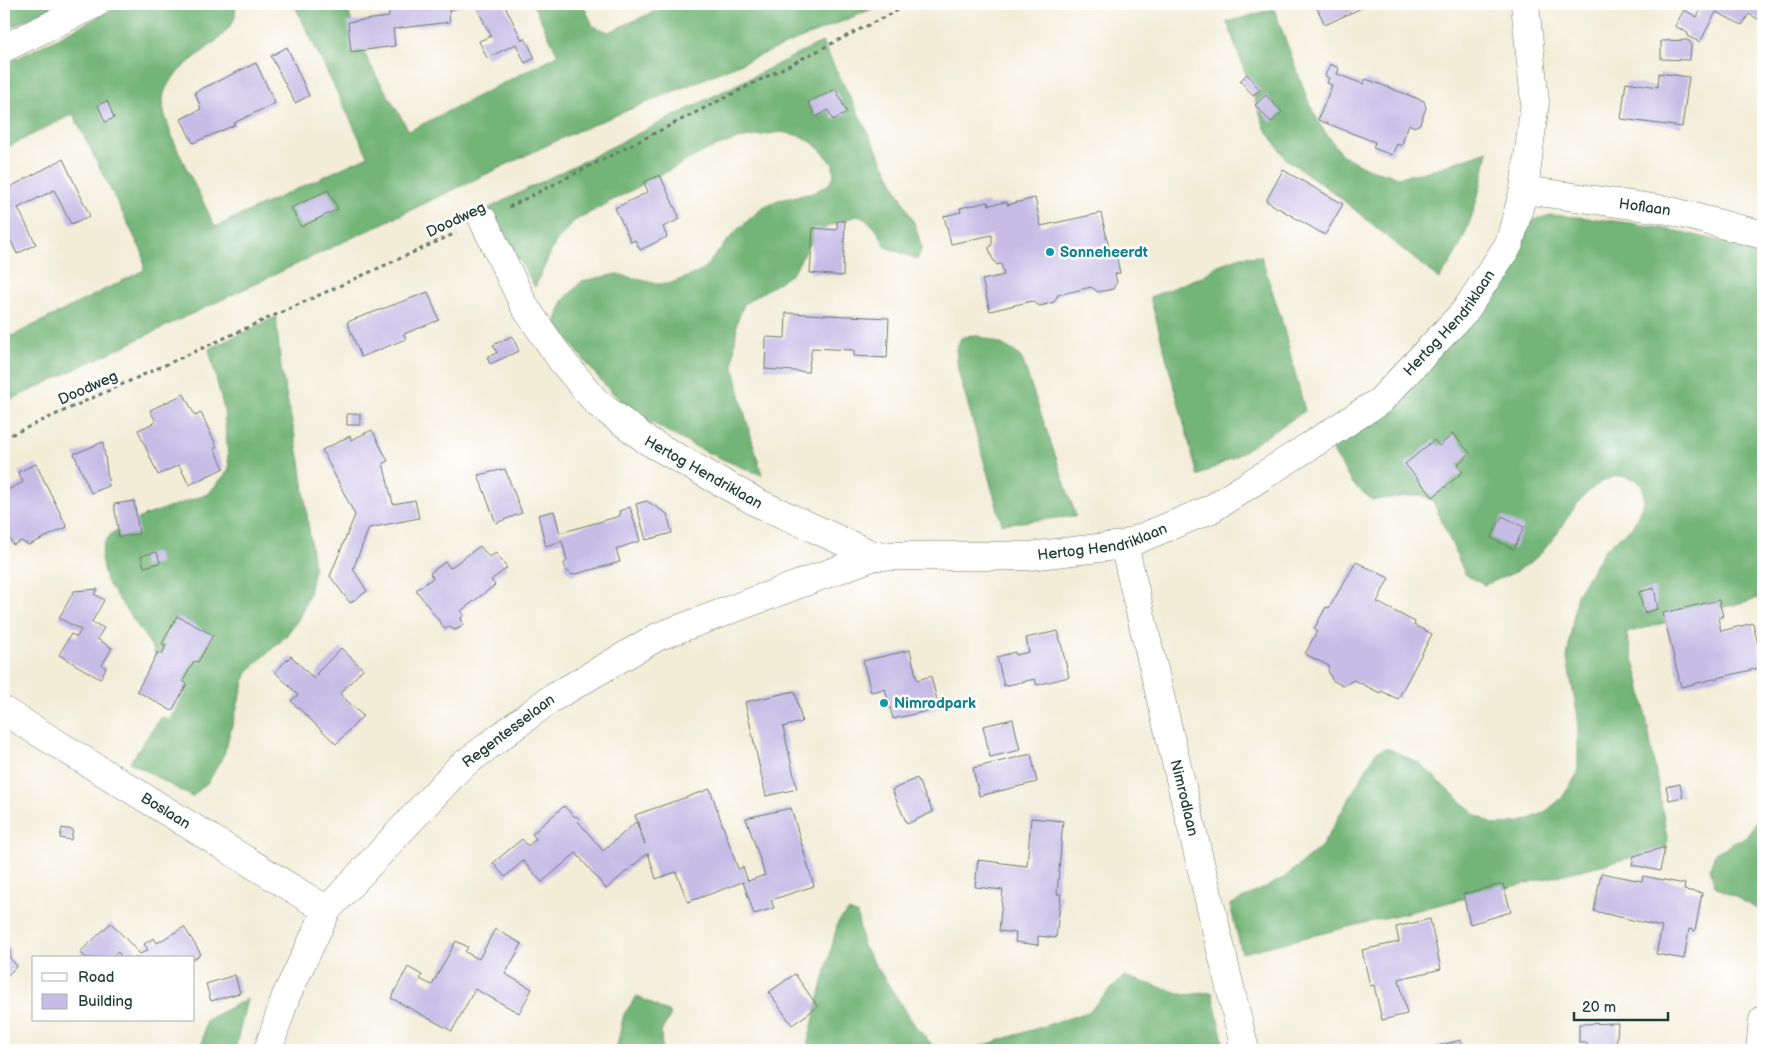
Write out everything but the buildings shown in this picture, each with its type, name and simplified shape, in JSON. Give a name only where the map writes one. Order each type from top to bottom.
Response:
[{"type":"street","points":[[4,48],[96,4]]},
{"type":"street","name":"Hertog Hendriklaan","points":[[483,220],[525,307],[562,361],[597,403],[648,441],[741,493],[875,556],[1030,556],[1124,545],[1211,509],[1380,401],[1465,311],[1509,244],[1524,190],[1535,102],[1525,4]]},
{"type":"street","name":"Hoflaan","points":[[1524,190],[1667,210],[1763,235]]},
{"type":"street","name":"Nimrodlaan","points":[[1124,545],[1245,1050]]},
{"type":"street","name":"Regentesselaan","points":[[268,1050],[286,996],[327,910],[458,768],[549,700],[657,637],[875,556]]},
{"type":"street","name":"Boslaan","points":[[4,711],[327,910]]},
{"type":"street","points":[[1760,1050],[1763,1020]]},
{"type":"path","name":"Doodweg","points":[[4,438],[483,220],[910,4]]},
{"type":"green space","points":[[4,4],[59,4],[4,31]]},
{"type":"green space","points":[[124,4],[236,4],[233,22],[226,32],[180,70],[165,92],[163,104],[165,116],[177,148],[215,227],[368,156],[294,4],[347,4],[351,21],[365,54],[409,131],[558,55],[533,4],[583,4],[593,26],[609,32],[671,4],[884,4],[573,133],[4,403],[4,337],[14,335],[144,270],[143,254],[73,114],[4,149],[4,65]]},
{"type":"green space","points":[[1274,9],[1307,98],[1320,125],[1342,155],[1369,169],[1399,177],[1429,171],[1488,151],[1481,185],[1465,234],[1458,250],[1439,279],[1333,192],[1286,159],[1265,128],[1227,22]]},
{"type":"green space","points":[[822,42],[914,223],[922,248],[917,259],[886,247],[875,228],[858,215],[819,230],[792,274],[744,304],[737,322],[733,363],[743,408],[762,475],[700,449],[656,425],[637,412],[604,384],[556,324],[563,301],[582,281],[617,274],[657,284],[669,284],[702,271],[735,232],[763,207],[778,200],[813,193],[828,185],[834,176],[833,164],[816,145],[801,136],[781,132],[737,139],[707,150],[574,221],[555,243],[535,287],[489,208]]},
{"type":"green space","points":[[1551,215],[1632,223],[1711,239],[1763,254],[1763,597],[1626,633],[1640,683],[1667,837],[1666,849],[1242,953],[1230,905],[1284,878],[1322,846],[1376,752],[1387,748],[1419,763],[1475,814],[1494,825],[1522,822],[1544,813],[1562,798],[1578,773],[1578,718],[1567,658],[1577,594],[1605,549],[1633,526],[1644,501],[1643,487],[1636,479],[1621,476],[1615,476],[1599,483],[1578,503],[1553,539],[1532,561],[1503,578],[1484,585],[1465,574],[1433,501],[1422,495],[1372,500],[1353,484],[1327,442],[1488,291],[1533,220]]},
{"type":"green space","points":[[1261,256],[1281,318],[1305,411],[1236,456],[1198,476],[1150,297],[1203,276],[1218,265],[1241,257]]},
{"type":"green space","points":[[276,317],[281,369],[300,461],[314,568],[309,594],[298,620],[285,637],[247,672],[224,754],[209,781],[192,797],[130,762],[162,716],[169,721],[187,690],[161,674],[153,648],[106,581],[101,558],[104,543],[112,533],[144,516],[208,494],[229,470],[224,410],[209,349]]},
{"type":"green space","points":[[972,335],[999,343],[1012,350],[1022,359],[1076,516],[1002,524],[958,370],[956,349],[961,338]]},
{"type":"green space","points":[[1763,811],[1763,903],[1761,911],[1715,886],[1710,868],[1715,853],[1747,836]]},
{"type":"green space","points":[[848,911],[857,914],[863,946],[916,1027],[937,1050],[806,1050],[838,922]]},
{"type":"green space","points":[[1124,976],[1185,995],[1212,992],[1225,1050],[969,1050],[1088,1012]]},
{"type":"green space","points":[[637,996],[671,1014],[661,1032],[662,1050],[616,1050],[624,1014]]},
{"type":"green space","points":[[247,999],[235,1050],[201,1050],[206,1020]]},
{"type":"place","name":"Sonneheerdt","points":[[1050,252]]},
{"type":"place","name":"Nimrodpark","points":[[884,703]]}]
